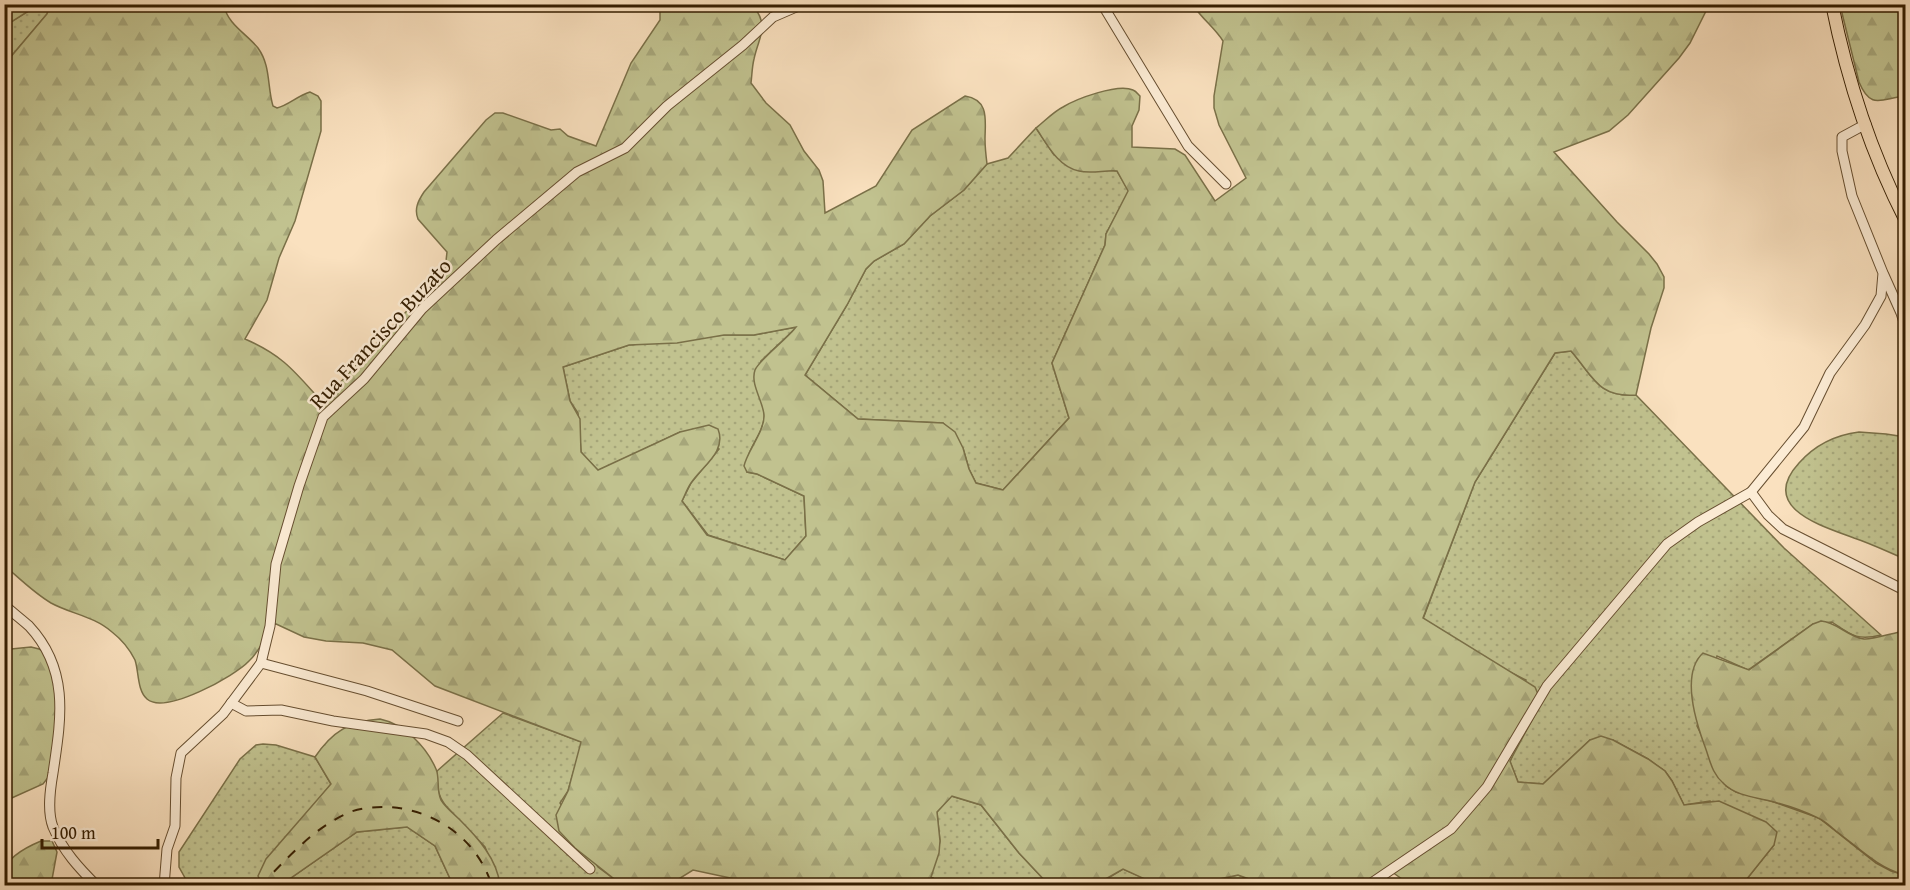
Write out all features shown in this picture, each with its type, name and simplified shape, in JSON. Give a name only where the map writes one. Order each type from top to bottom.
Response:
[{"type":"main road","points":[[1832,4],[1843,57],[1886,182],[1905,221]]},
{"type":"street","name":"Rua Francisco Buzato","points":[[164,885],[167,849],[175,826],[176,778],[181,753],[223,714],[261,663],[270,626],[276,564],[299,486],[323,417],[364,379],[422,309],[496,240],[577,172],[624,148],[667,106],[743,45],[773,17],[803,4]]},
{"type":"street","points":[[1102,4],[1188,146],[1226,184]]},
{"type":"street","points":[[1866,124],[1842,137],[1842,151],[1852,196],[1882,273],[1901,313],[1905,328]]},
{"type":"street","points":[[1367,885],[1374,883],[1451,829],[1487,787],[1546,686],[1667,544],[1698,522],[1751,492],[1804,427],[1830,373],[1865,325],[1881,296],[1882,273]]},
{"type":"street","points":[[1751,492],[1768,515],[1783,529],[1905,591]]},
{"type":"street","points":[[4,605],[29,627],[46,650],[60,688],[60,720],[49,799],[52,826],[72,861],[97,885]]},
{"type":"street","points":[[261,663],[367,691],[458,721]]},
{"type":"street","points":[[231,703],[246,711],[281,710],[333,721],[426,734],[448,742],[467,755],[590,869]]},
{"type":"green space","points":[[5,4],[38,4],[38,5],[5,26]]},
{"type":"green space","points":[[38,5],[52,5],[5,67],[4,26]]},
{"type":"green space","points":[[50,5],[224,5],[229,18],[254,43],[262,55],[267,69],[273,106],[281,107],[310,92],[318,96],[321,101],[321,131],[295,221],[279,258],[267,300],[245,339],[279,358],[322,402],[445,270],[447,252],[418,219],[416,212],[424,192],[486,120],[495,113],[503,113],[551,130],[560,129],[568,136],[596,146],[631,63],[660,20],[660,5],[753,5],[761,20],[762,32],[753,62],[751,83],[766,103],[790,125],[804,151],[819,170],[823,181],[825,213],[876,186],[912,130],[965,96],[973,98],[979,102],[984,112],[987,164],[964,190],[930,216],[904,244],[874,261],[866,269],[805,375],[858,419],[943,423],[955,432],[976,483],[1003,490],[1069,418],[1052,363],[1105,245],[1106,234],[1128,191],[1117,171],[1084,172],[1065,165],[1054,154],[1036,128],[1056,111],[1077,100],[1108,90],[1126,88],[1140,96],[1139,110],[1132,126],[1132,147],[1175,149],[1185,155],[1215,201],[1246,178],[1219,125],[1214,108],[1223,41],[1193,5],[1709,5],[1690,43],[1679,58],[1628,115],[1609,131],[1554,152],[1649,254],[1664,277],[1664,288],[1651,328],[1636,395],[1623,395],[1605,389],[1591,377],[1571,351],[1555,353],[1475,482],[1423,618],[1535,687],[1540,699],[1539,707],[1510,761],[1518,782],[1543,784],[1590,740],[1601,736],[1648,759],[1665,771],[1684,805],[1719,801],[1766,822],[1777,832],[1774,845],[1742,885],[1412,886],[1392,872],[1361,885],[1266,885],[1238,875],[1191,885],[1160,886],[1123,869],[1095,885],[1049,885],[1019,853],[981,805],[952,796],[937,812],[939,853],[931,877],[944,885],[744,885],[735,879],[693,870],[669,885],[622,885],[575,848],[559,831],[556,815],[568,791],[581,742],[435,686],[392,650],[363,643],[304,637],[274,623],[253,657],[230,676],[200,692],[169,702],[156,703],[147,699],[140,686],[135,660],[122,641],[98,622],[51,603],[5,566],[5,67],[9,59],[47,14]],"holes":[[[796,327],[755,370],[755,387],[763,410],[764,421],[744,466],[747,472],[757,474],[804,496],[806,536],[785,560],[707,535],[682,501],[691,483],[716,452],[720,437],[718,429],[709,425],[680,432],[598,470],[581,452],[580,419],[570,401],[563,367],[629,345],[677,343],[724,335],[754,335]]]},
{"type":"green space","points":[[1840,5],[1905,5],[1905,96],[1878,101],[1868,97],[1863,91]]},
{"type":"green space","points":[[1036,128],[1054,155],[1090,171],[1117,171],[1129,191],[1106,234],[1105,245],[1052,363],[1069,418],[1003,490],[976,483],[963,448],[943,423],[858,419],[805,375],[866,269],[874,261],[904,244],[930,216],[964,190],[987,164],[1008,158]]},
{"type":"green space","points":[[797,327],[761,361],[755,383],[763,405],[764,419],[747,464],[747,472],[757,474],[804,496],[806,536],[785,560],[708,535],[682,501],[691,483],[719,449],[680,432],[598,471],[581,452],[578,413],[570,401],[563,367],[629,345],[724,335],[754,335]]},
{"type":"green space","points":[[1571,351],[1591,377],[1605,389],[1623,395],[1636,395],[1784,548],[1881,635],[1860,637],[1832,622],[1813,624],[1748,670],[1717,656],[1697,726],[1726,786],[1736,792],[1771,801],[1819,818],[1876,863],[1905,875],[1905,885],[1742,885],[1774,845],[1710,801],[1684,805],[1665,771],[1613,740],[1590,740],[1543,784],[1518,782],[1510,762],[1526,680],[1496,665],[1423,619],[1475,482],[1555,353]]},
{"type":"green space","points":[[1859,432],[1905,437],[1905,559],[1812,521],[1799,513],[1790,503],[1786,492],[1788,479],[1799,463],[1812,451],[1834,438]]},
{"type":"green space","points":[[1821,621],[1864,639],[1905,631],[1905,875],[1877,862],[1821,819],[1795,808],[1746,796],[1729,788],[1714,770],[1700,734],[1691,684],[1696,662],[1703,653],[1749,670],[1813,624]]},
{"type":"green space","points":[[31,647],[48,655],[64,711],[62,738],[50,775],[43,784],[5,801],[4,731],[8,712],[5,711],[5,648]]},
{"type":"green space","points":[[503,713],[582,742],[568,791],[560,803],[598,867],[622,885],[500,885],[485,847],[443,802],[438,789],[437,771]]},
{"type":"green space","points":[[380,719],[406,731],[432,760],[437,772],[441,800],[486,849],[495,866],[500,885],[453,885],[435,846],[407,827],[357,832],[285,882],[273,885],[262,883],[258,876],[266,859],[331,784],[315,757],[321,748],[342,729],[350,725]]},
{"type":"green space","points":[[256,745],[276,745],[315,757],[331,784],[262,883],[268,885],[189,885],[179,867],[179,852],[240,759]]},
{"type":"green space","points":[[951,796],[981,805],[1019,853],[1049,885],[944,885],[931,877],[940,841],[937,812]]},
{"type":"green space","points":[[407,827],[435,846],[453,885],[273,886],[285,882],[357,832]]},
{"type":"green space","points":[[41,841],[52,841],[57,852],[51,885],[5,885],[4,871],[14,856]]},
{"type":"green space","points":[[1123,869],[1158,884],[1160,885],[1095,886]]},
{"type":"green space","points":[[1238,875],[1266,885],[1191,886]]},
{"type":"railway","points":[[260,886],[301,845],[323,827],[348,813],[374,807],[406,809],[439,821],[453,830],[477,855],[492,886]]}]
